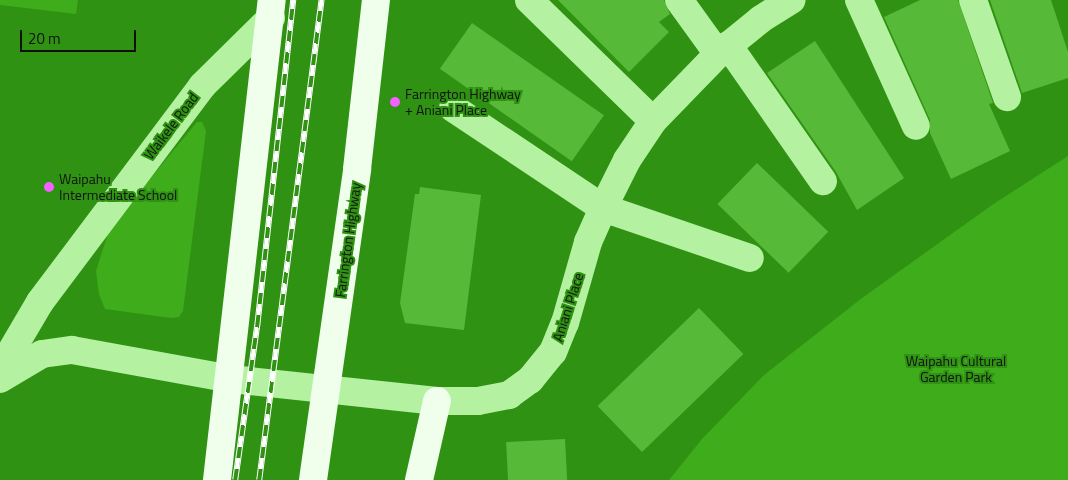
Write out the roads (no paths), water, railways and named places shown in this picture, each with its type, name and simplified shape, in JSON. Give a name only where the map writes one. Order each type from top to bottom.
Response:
[{"type":"main road","name":"Farrington Highway","points":[[313,480],[327,390],[376,0]]},
{"type":"main road","points":[[216,480],[231,378],[272,9]]},
{"type":"main road","points":[[419,480],[437,401]]},
{"type":"street","points":[[529,0],[653,122]]},
{"type":"street","points":[[679,0],[722,50],[823,181]]},
{"type":"street","name":"Aniani Place","points":[[231,378],[437,401],[478,401],[509,395],[530,380],[556,345],[588,242],[627,160],[653,122],[722,50],[790,0]]},
{"type":"street","points":[[859,0],[916,126]]},
{"type":"street","points":[[973,0],[1007,97]]},
{"type":"street","name":"Waikele Road","points":[[0,370],[40,302],[202,86],[272,9]]},
{"type":"street","points":[[452,108],[603,208],[750,258]]},
{"type":"street","points":[[0,379],[42,354],[72,350],[231,378]]},
{"type":"railway","points":[[235,480],[257,326],[293,0]]},
{"type":"railway","points":[[259,480],[321,0]]},
{"type":"place","name":"Farrington Highway + Aniani Place","points":[[395,102]]},
{"type":"place","name":"Waipahu Intermediate School","points":[[49,187]]},
{"type":"park label","name":"Waipahu Cultural Garden Park","points":[[956,370]]}]
